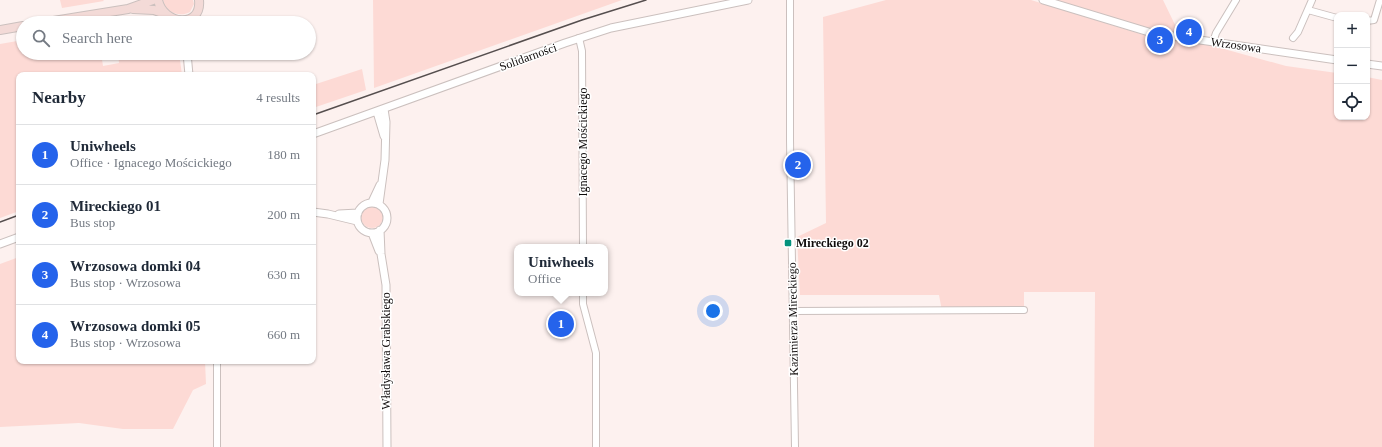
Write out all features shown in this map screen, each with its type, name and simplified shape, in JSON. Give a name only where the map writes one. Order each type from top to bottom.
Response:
[{"type":"main road","points":[[84,16],[128,9],[153,0]]},
{"type":"main road","points":[[158,0],[159,5],[165,14]]},
{"type":"main road","points":[[193,16],[199,4],[208,0]]},
{"type":"main road","points":[[128,9],[154,10],[168,16]]},
{"type":"main road","points":[[0,30],[16,27]]},
{"type":"street","name":"Solidarności","points":[[316,133],[579,38],[611,28],[748,0]]},
{"type":"street","name":"Kazimierza Mireckiego","points":[[790,0],[795,447]]},
{"type":"street","name":"Wrzosowa","points":[[1043,0],[1145,31],[1334,60]]},
{"type":"street","points":[[1213,42],[1216,33],[1235,2],[1228,0]]},
{"type":"street","points":[[1293,38],[1298,32],[1312,0]]},
{"type":"street","points":[[1370,21],[1374,20],[1379,13],[1380,0]]},
{"type":"street","points":[[1308,10],[1334,17]]},
{"type":"street","name":"Ignacego Mościckiego","points":[[579,38],[582,51],[583,244]]},
{"type":"street","points":[[188,60],[189,72]]},
{"type":"street","points":[[1370,64],[1382,66]]},
{"type":"street","points":[[380,110],[386,122],[385,167],[380,204]]},
{"type":"street","points":[[372,202],[383,180]]},
{"type":"street","points":[[372,202],[380,204],[386,211],[386,224],[380,230],[372,233],[363,230],[357,221],[358,213],[363,206],[372,202]]},
{"type":"street","points":[[316,212],[357,221]]},
{"type":"street","points":[[328,214],[358,213]]},
{"type":"street","name":"Władysława Grabskiego","points":[[380,230],[381,254],[386,285],[387,447]]},
{"type":"street","name":"Władysława Grabskiego","points":[[372,233],[381,254]]},
{"type":"street","points":[[0,244],[16,238]]},
{"type":"street","points":[[583,296],[596,353],[596,447]]},
{"type":"street","points":[[793,311],[1024,310]]},
{"type":"street","points":[[217,364],[217,447]]},
{"type":"shaded area","points":[[60,0],[103,0],[104,1],[62,8]]},
{"type":"shaded area","points":[[163,0],[193,0],[194,4],[190,12],[186,14],[177,14],[173,13],[167,8]]},
{"type":"shaded area","points":[[373,0],[622,0],[374,88]]},
{"type":"shaded area","points":[[886,0],[1031,0],[1144,35],[1206,44],[1286,66],[1334,73],[1334,120],[1370,120],[1370,78],[1382,80],[1382,447],[1094,447],[1095,292],[1024,292],[1024,310],[942,311],[939,295],[800,295],[797,237],[826,223],[823,17]]},
{"type":"shaded area","points":[[1056,0],[1163,0],[1179,33],[1140,26]]},
{"type":"shaded area","points":[[16,41],[16,60],[102,60],[103,66],[119,63],[119,60],[180,60],[182,72],[16,72],[16,212],[0,218],[0,44]]},
{"type":"shaded area","points":[[362,69],[366,90],[316,107],[316,84]]},
{"type":"shaded area","points":[[372,206],[380,209],[383,217],[380,225],[372,228],[364,225],[361,217],[364,209]]},
{"type":"shaded area","points":[[16,258],[16,364],[205,364],[206,384],[193,390],[173,429],[123,429],[79,423],[0,427],[0,264]]},
{"type":"railway","points":[[316,114],[582,20],[646,0]]},
{"type":"railway","points":[[0,222],[16,216]]},
{"type":"place","name":"Wrzosowa domki 05","points":[[1189,32]]},
{"type":"place","name":"Wrzosowa domki 04","points":[[1160,40]]},
{"type":"place","name":"Mireckiego 01","points":[[798,165]]},
{"type":"place","name":"Mireckiego 02","points":[[788,243]]},
{"type":"place","name":"Uniwheels","points":[[561,324]]}]
